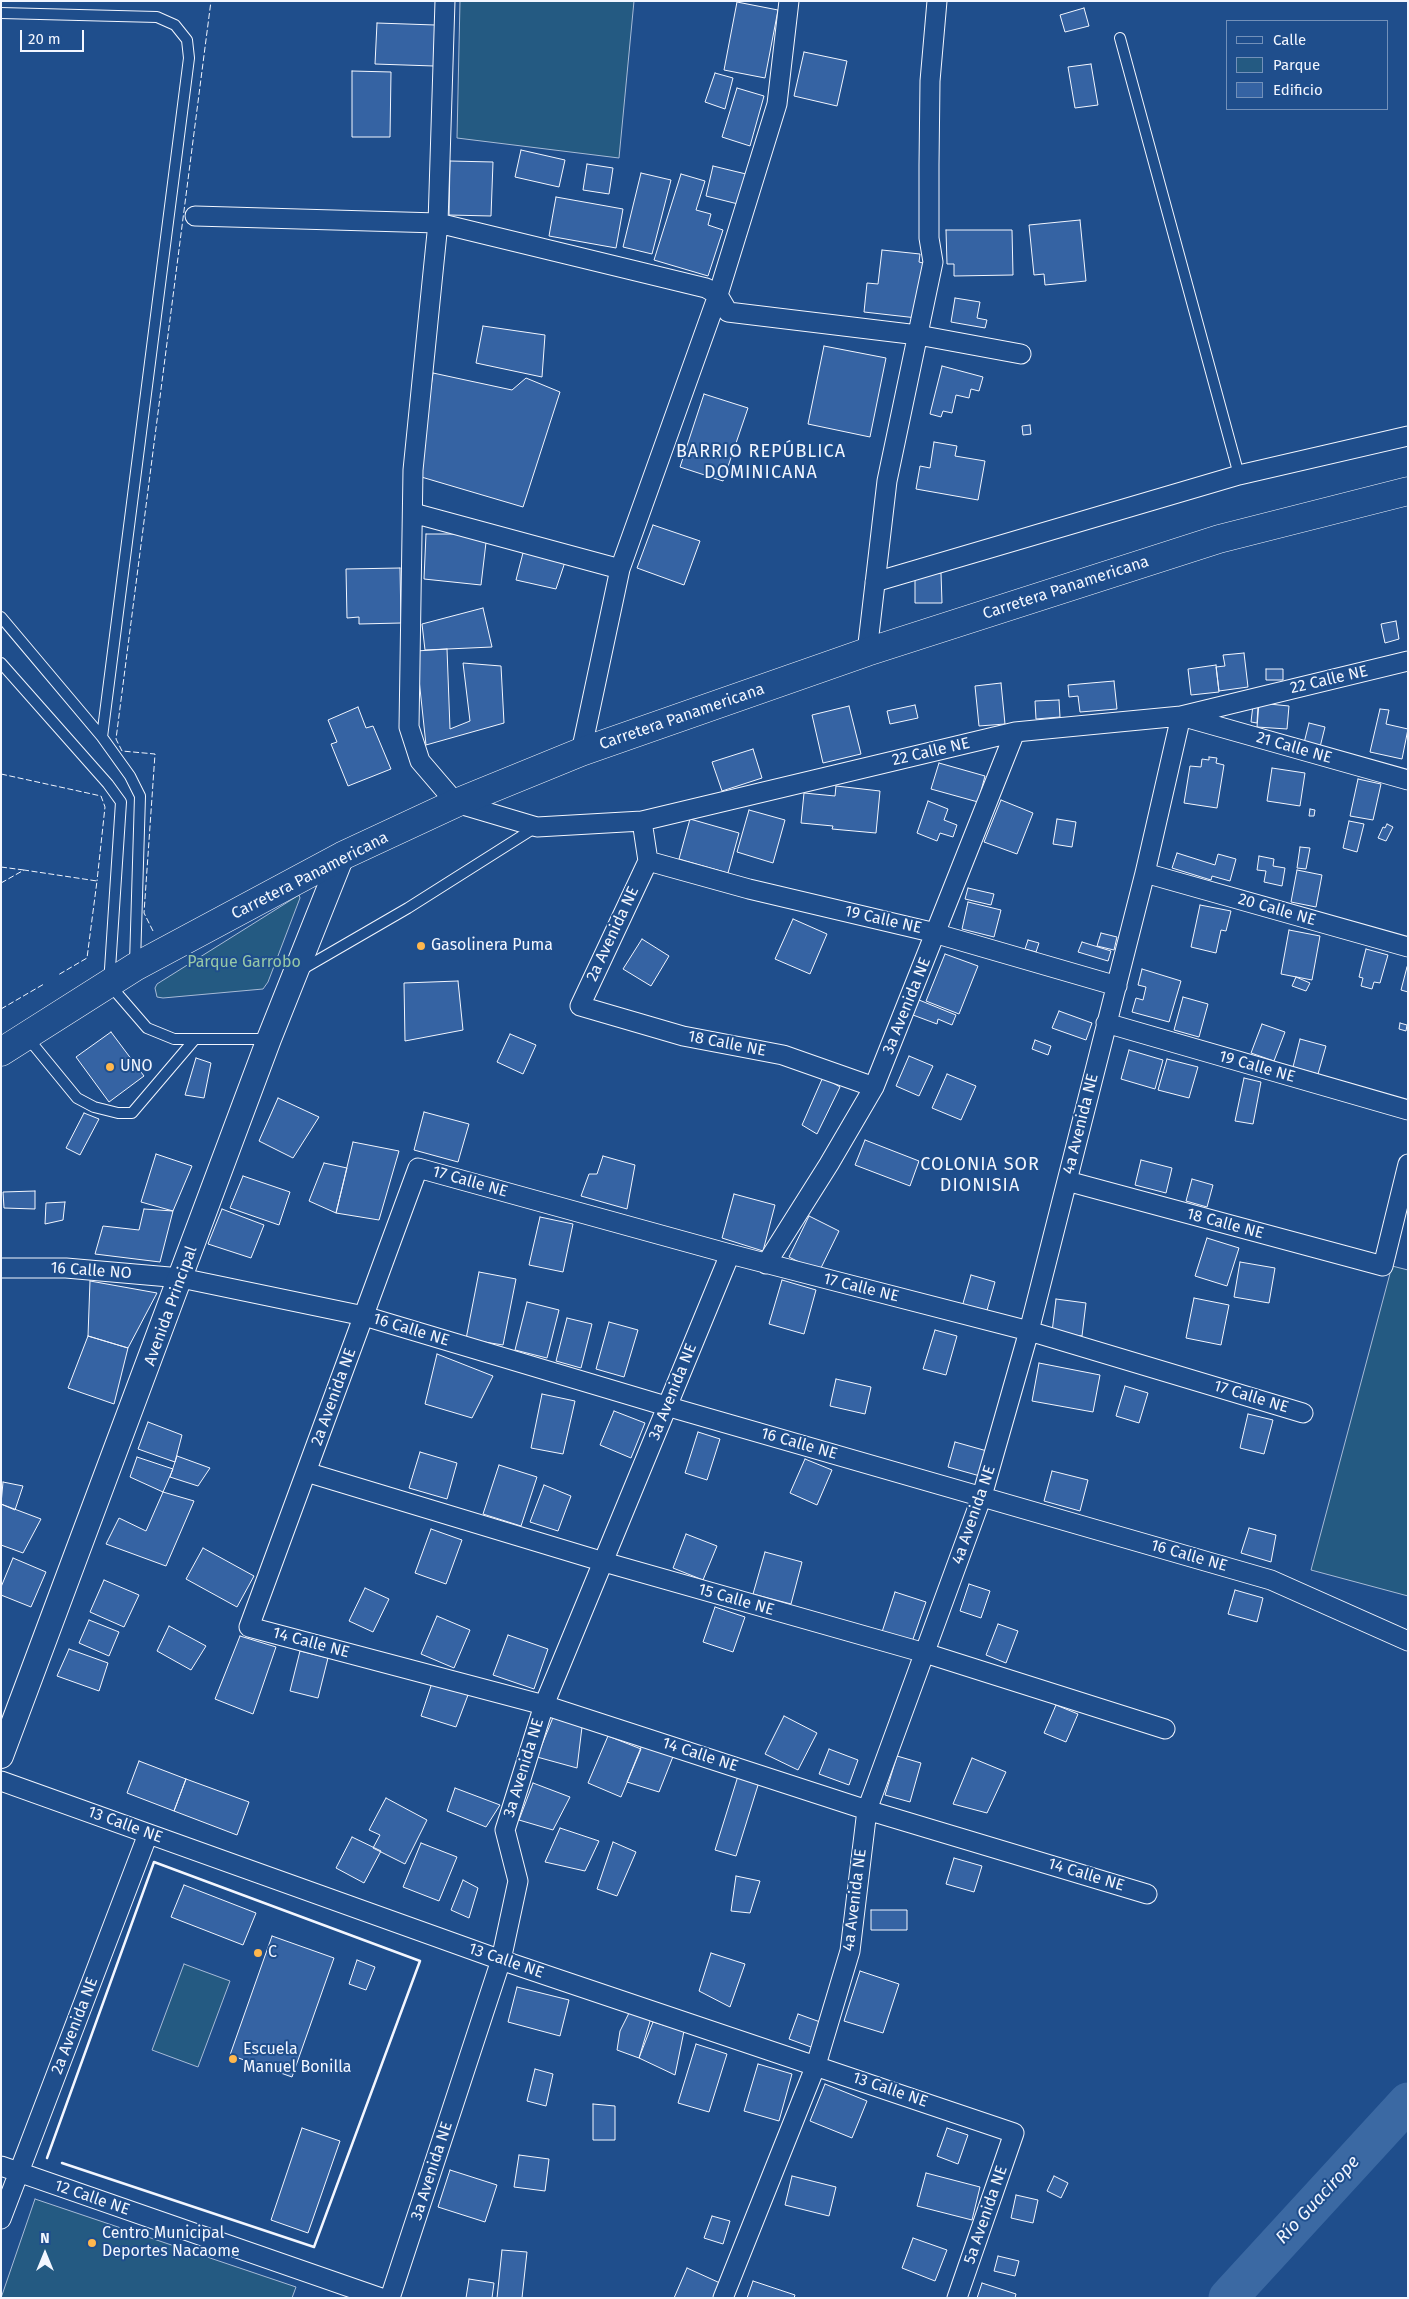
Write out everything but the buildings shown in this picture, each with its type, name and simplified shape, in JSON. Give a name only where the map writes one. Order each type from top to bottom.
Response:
[{"type":"highway","name":"Carretera Panamericana","points":[[1,1052],[135,968],[342,856],[456,803],[581,752],[867,652],[1219,539],[1408,491]]},
{"type":"street","points":[[446,1],[438,223],[413,470],[409,671],[410,727],[420,761],[456,803]]},
{"type":"street","points":[[581,752],[620,569],[718,296],[777,104],[789,1]]},
{"type":"street","points":[[867,652],[887,482],[933,262],[929,238],[930,81],[937,1]]},
{"type":"street","points":[[195,216],[438,223],[706,288],[718,296],[728,312],[918,335],[1020,354]]},
{"type":"street","points":[[875,582],[1239,475],[1408,436]]},
{"type":"street","points":[[413,513],[620,569]]},
{"type":"street","name":"22 Calle NE","points":[[456,803],[537,827],[642,821],[1015,732],[1181,716],[1408,661]]},
{"type":"street","name":"21 Calle NE","points":[[1181,716],[1408,780]]},
{"type":"street","name":"4a Avenida NE","points":[[723,2298],[816,2065],[850,1951],[867,1810],[982,1496],[1029,1331],[1145,873],[1181,716]]},
{"type":"street","name":"3a Avenida NE","points":[[766,1264],[829,1164],[874,1086],[1015,732]]},
{"type":"street","points":[[642,821],[648,861]]},
{"type":"street","name":"Avenida Principal","points":[[1,1756],[269,1039],[298,971],[342,856]]},
{"type":"street","name":"19 Calle NE","points":[[648,861],[749,889],[936,934],[1116,986]]},
{"type":"street","name":"2a Avenida NE","points":[[580,1006],[648,861]]},
{"type":"street","name":"20 Calle NE","points":[[1145,873],[1408,947]]},
{"type":"street","name":"18 Calle NE","points":[[580,1006],[683,1036],[783,1055],[874,1086]]},
{"type":"street","name":"19 Calle NE","points":[[1106,1023],[1408,1110]]},
{"type":"street","name":"18 Calle NE","points":[[1067,1181],[1383,1266],[1408,1164]]},
{"type":"street","name":"2a Avenida NE","points":[[249,1627],[418,1168]]},
{"type":"street","name":"17 Calle NE","points":[[418,1168],[766,1264],[1029,1331],[1303,1413]]},
{"type":"street","name":"3a Avenida NE","points":[[390,2298],[501,1960],[518,1881],[506,1830],[544,1705],[730,1254]]},
{"type":"street","name":"16 Calle NO","points":[[1,1268],[66,1268],[181,1278]]},
{"type":"street","name":"16 Calle NE","points":[[181,1278],[364,1316],[666,1406],[1272,1580],[1408,1641]]},
{"type":"street","name":"15 Calle NE","points":[[306,1472],[604,1562],[924,1653],[1165,1729]]},
{"type":"street","name":"14 Calle NE","points":[[249,1627],[544,1705],[867,1810],[1147,1894]]},
{"type":"street","name":"13 Calle NE","points":[[1,1781],[501,1960],[1014,2133]]},
{"type":"street","name":"2a Avenida NE","points":[[1,2218],[10,2169],[148,1834]]},
{"type":"street","name":"5a Avenida NE","points":[[957,2298],[1014,2133]]},
{"type":"street","name":"12 Calle NE","points":[[10,2169],[380,2298]]},
{"type":"lane","points":[[1,13],[157,17],[175,25],[187,40],[189,58],[102,737]]},
{"type":"lane","points":[[1120,38],[1239,475]]},
{"type":"lane","points":[[1,618],[102,737],[130,776],[140,796],[135,968]]},
{"type":"lane","points":[[1,663],[108,784],[121,802],[109,984],[147,1028],[174,1039],[269,1039]]},
{"type":"lane","points":[[1,673],[12,676]]},
{"type":"lane","points":[[298,971],[408,908],[537,827]]},
{"type":"lane","points":[[27,1036],[77,1098],[94,1107],[118,1114],[132,1113],[195,1039]]},
{"type":"green space","points":[[460,1],[634,1],[619,158],[457,138]]},
{"type":"green space","name":"Parque Garrobo","points":[[299,895],[300,898],[268,982],[263,989],[157,997],[155,988],[157,984]]},
{"type":"green space","points":[[1392,1266],[1408,1270],[1408,1596],[1311,1570]]},
{"type":"green space","points":[[184,1964],[230,1981],[198,2067],[152,2050]]},
{"type":"green space","name":"Centro Municipal Deportes Nacaome","points":[[35,2199],[296,2287],[292,2298],[1,2298]]},
{"type":"waterway","name":"Río Guacirope","points":[[1228,2298],[1408,2102]]},
{"type":"fence","points":[[153,931],[144,913],[155,754],[122,751],[116,739],[211,1]]},
{"type":"fence","points":[[1,774],[101,796],[105,807],[97,881]]},
{"type":"fence","points":[[1,867],[24,870]]},
{"type":"fence","points":[[1,883],[24,870],[97,881],[87,958],[58,975]]},
{"type":"fence","points":[[1,1009],[44,984]]},
{"type":"wall","points":[[47,2158],[154,1862],[420,1961],[314,2247],[62,2163]]},
{"type":"place","name":"Gasolinera Puma","points":[[421,946]]},
{"type":"place","name":"UNO","points":[[110,1067]]},
{"type":"place","name":"C","points":[[258,1953]]},
{"type":"place","name":"Escuela Manuel Bonilla","points":[[233,2059]]},
{"type":"place","name":"Centro Municipal Deportes Nacaome","points":[[92,2243]]},
{"type":"district","name":"BARRIO REPÚBLICA DOMINICANA","points":[[761,462]]},
{"type":"district","name":"COLONIA SOR DIONISIA","points":[[980,1175]]}]
